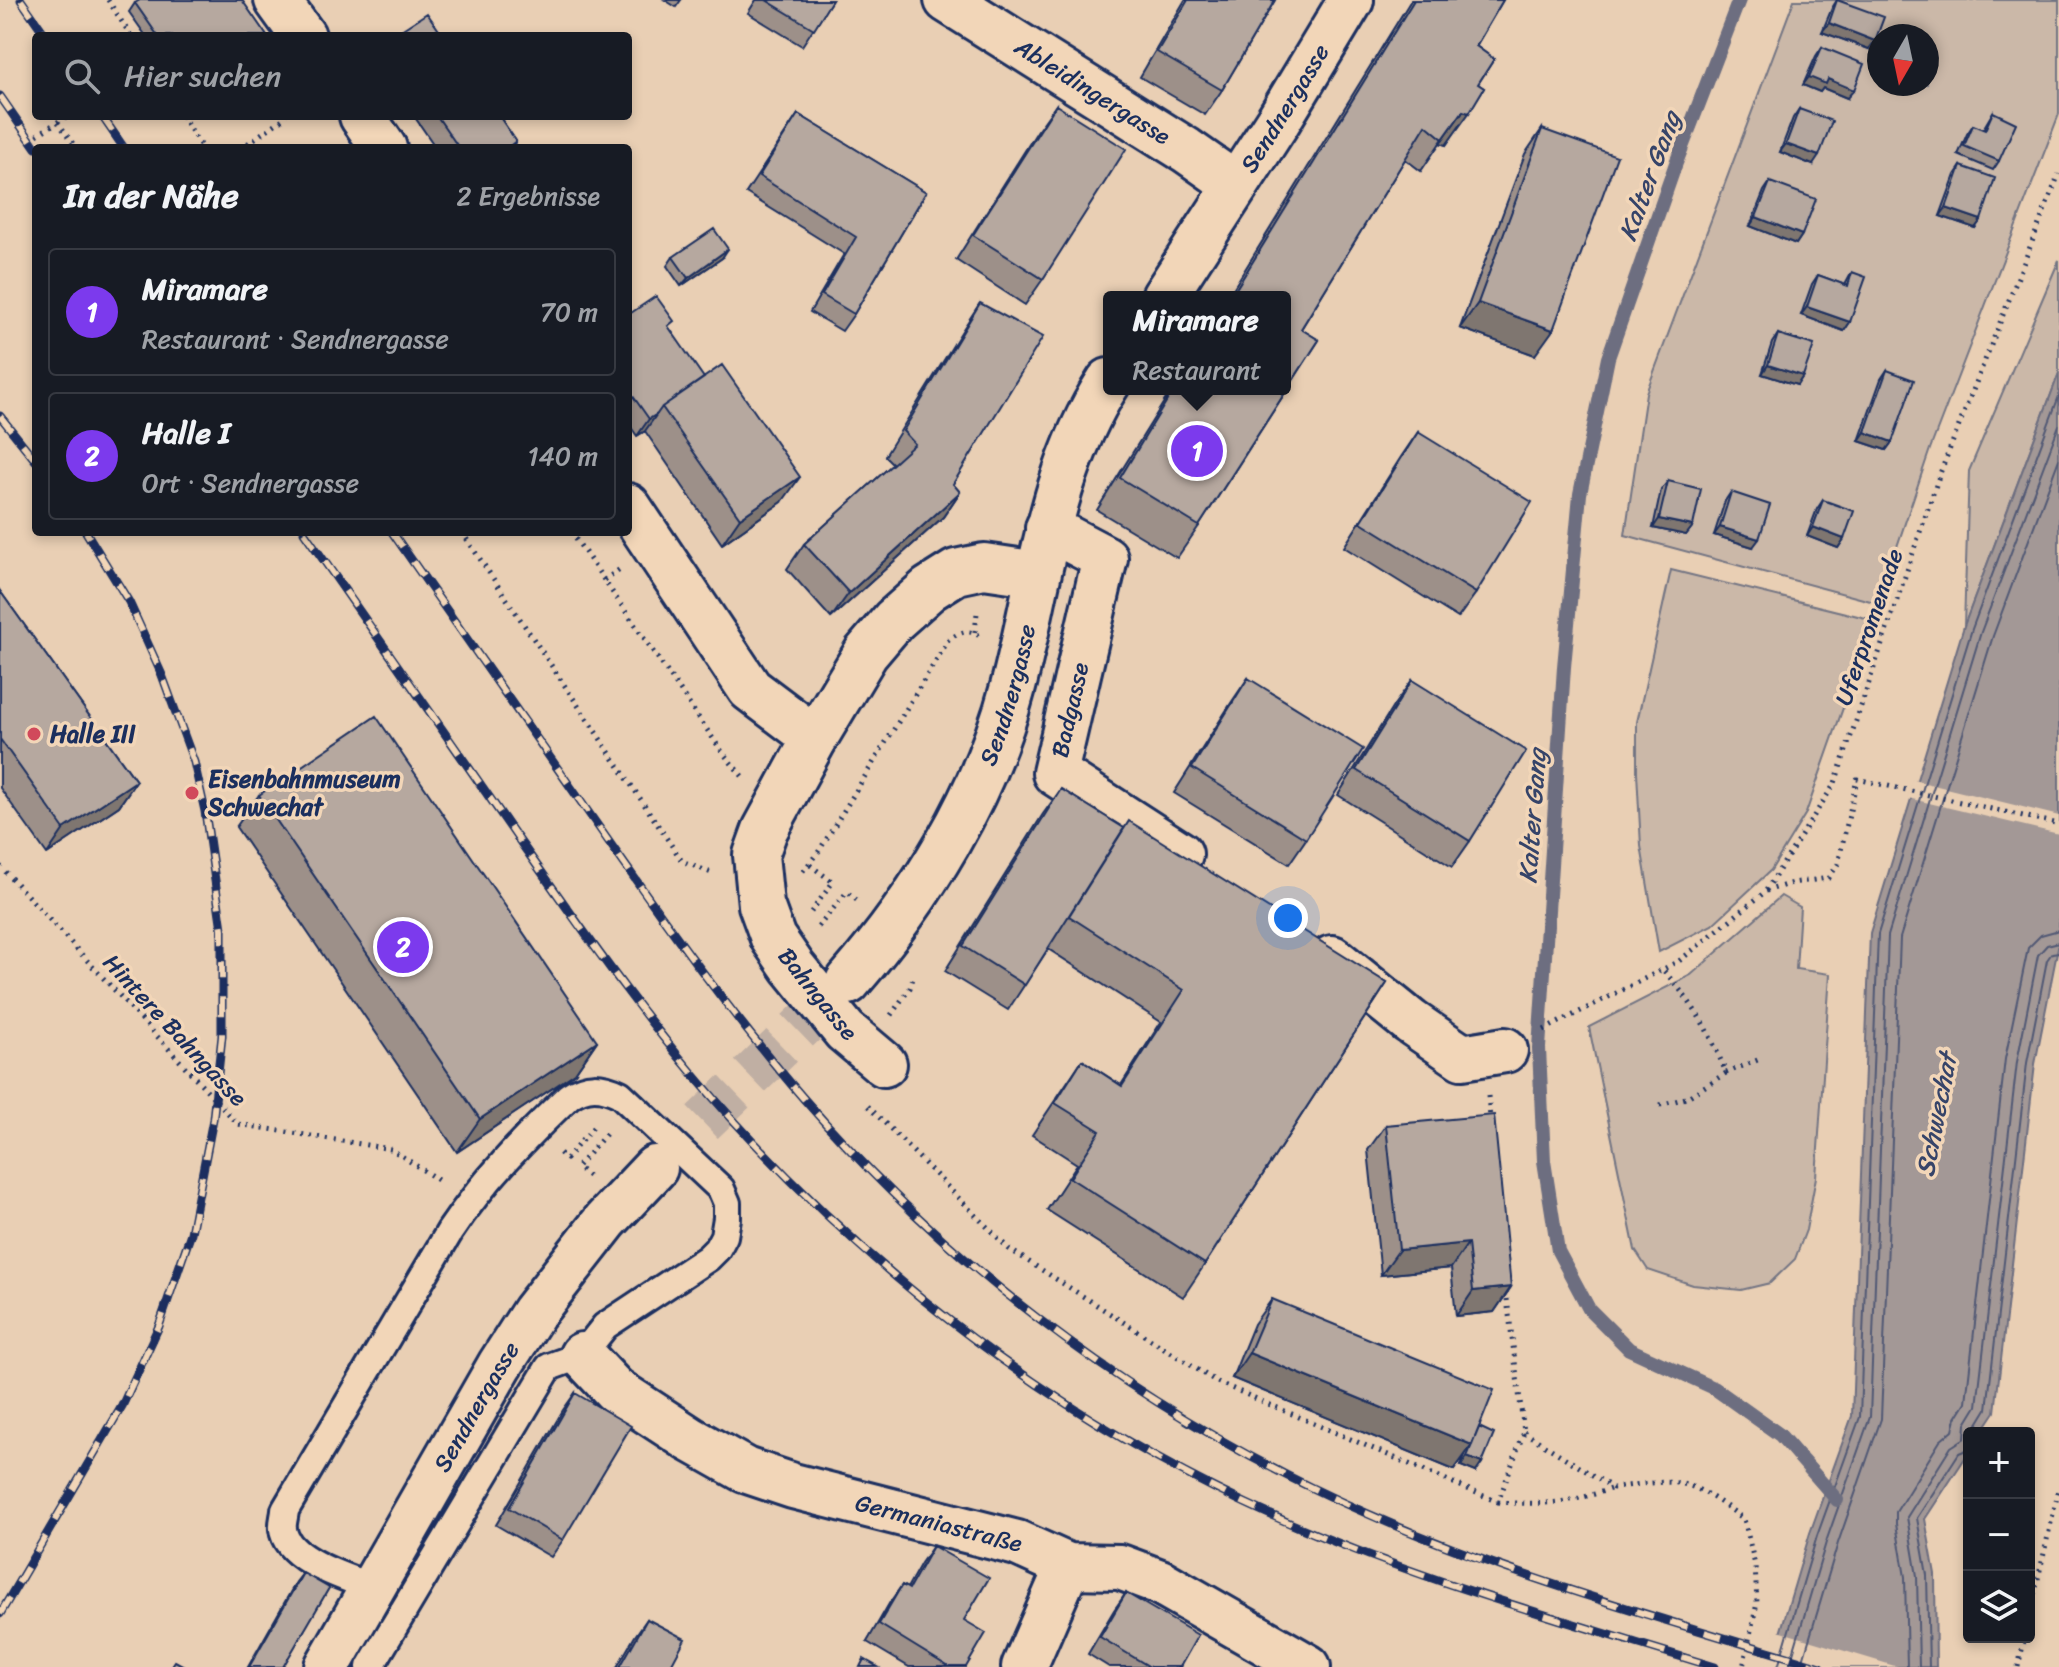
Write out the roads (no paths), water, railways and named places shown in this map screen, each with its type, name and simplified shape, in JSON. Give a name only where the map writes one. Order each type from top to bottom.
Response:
[{"type":"street","points":[[277,0],[300,32]]},
{"type":"street","name":"Ableidingergasse","points":[[947,0],[1186,150],[1236,185]]},
{"type":"street","name":"Sendnergasse","points":[[1168,291],[1351,0]]},
{"type":"street","points":[[365,120],[381,144]]},
{"type":"street","name":"Sendnergasse","points":[[848,982],[908,905],[942,853],[970,799],[1012,690],[1063,474],[1080,432],[1103,392]]},
{"type":"street","points":[[632,512],[750,689],[815,738]]},
{"type":"street","name":"Badgasse","points":[[1048,528],[1105,558],[1055,773],[1212,875]]},
{"type":"street","name":"Bahngasse","points":[[872,1080],[845,1031],[773,938],[757,878],[756,855],[765,830],[815,738],[866,653],[894,620],[929,589],[956,572],[984,566],[1038,574]]},
{"type":"street","points":[[1303,934],[1411,1022],[1462,1057],[1505,1050]]},
{"type":"street","name":"Sendnergasse","points":[[327,1667],[500,1365],[534,1312],[606,1220],[655,1168]]},
{"type":"street","name":"Germaniastraße","points":[[582,1355],[615,1390],[690,1439],[745,1470],[793,1486],[1017,1543],[1068,1566],[1120,1567],[1160,1582],[1308,1667]]},
{"type":"street","points":[[1024,1667],[1068,1566]]},
{"type":"lane","points":[[370,1667],[549,1367],[582,1355],[605,1326],[708,1258],[724,1236],[727,1203],[721,1189],[620,1094],[606,1087],[580,1088],[569,1096],[509,1155],[470,1202],[285,1510],[283,1530],[289,1543],[303,1557],[371,1587]]},
{"type":"water","name":"Schwechat","points":[[2059,373],[2059,942],[2035,1064],[1995,1412],[1985,1427],[1963,1427],[1963,1461],[1925,1519],[1935,1574],[1936,1667],[1770,1667],[1810,1533],[1852,1416],[1870,933],[1964,626]]},
{"type":"waterway","name":"Kalter Gang","points":[[1739,0],[1676,163],[1608,358],[1580,494],[1564,667],[1539,1048],[1544,1161],[1558,1251],[1589,1309],[1629,1349],[1714,1388],[1780,1435],[1837,1500]]},
{"type":"tunnel","points":[[655,1168],[848,982]]},
{"type":"railway","points":[[21,0],[43,32]]},
{"type":"railway","points":[[0,96],[33,144]]},
{"type":"railway","points":[[105,120],[121,144]]},
{"type":"railway","points":[[0,416],[32,456]]},
{"type":"railway","points":[[0,1614],[122,1406],[159,1326],[191,1233],[213,1119],[222,1036],[222,929],[205,811],[194,762],[162,675],[129,602],[88,536]]},
{"type":"railway","points":[[307,536],[570,913],[678,1056],[791,1181],[909,1288],[972,1338],[1104,1427],[1245,1503],[1418,1573],[1715,1667]]},
{"type":"railway","points":[[395,536],[669,926],[776,1065],[858,1158],[915,1215],[1038,1319],[1171,1411],[1312,1488],[1373,1516],[1563,1588],[1821,1667]]},
{"type":"place","name":"Miramare","points":[[1197,451]]},
{"type":"place","name":"Halle III","points":[[34,734]]},
{"type":"place","name":"Eisenbahnmuseum Schwechat","points":[[192,793]]},
{"type":"place","name":"Halle I","points":[[403,947]]}]
